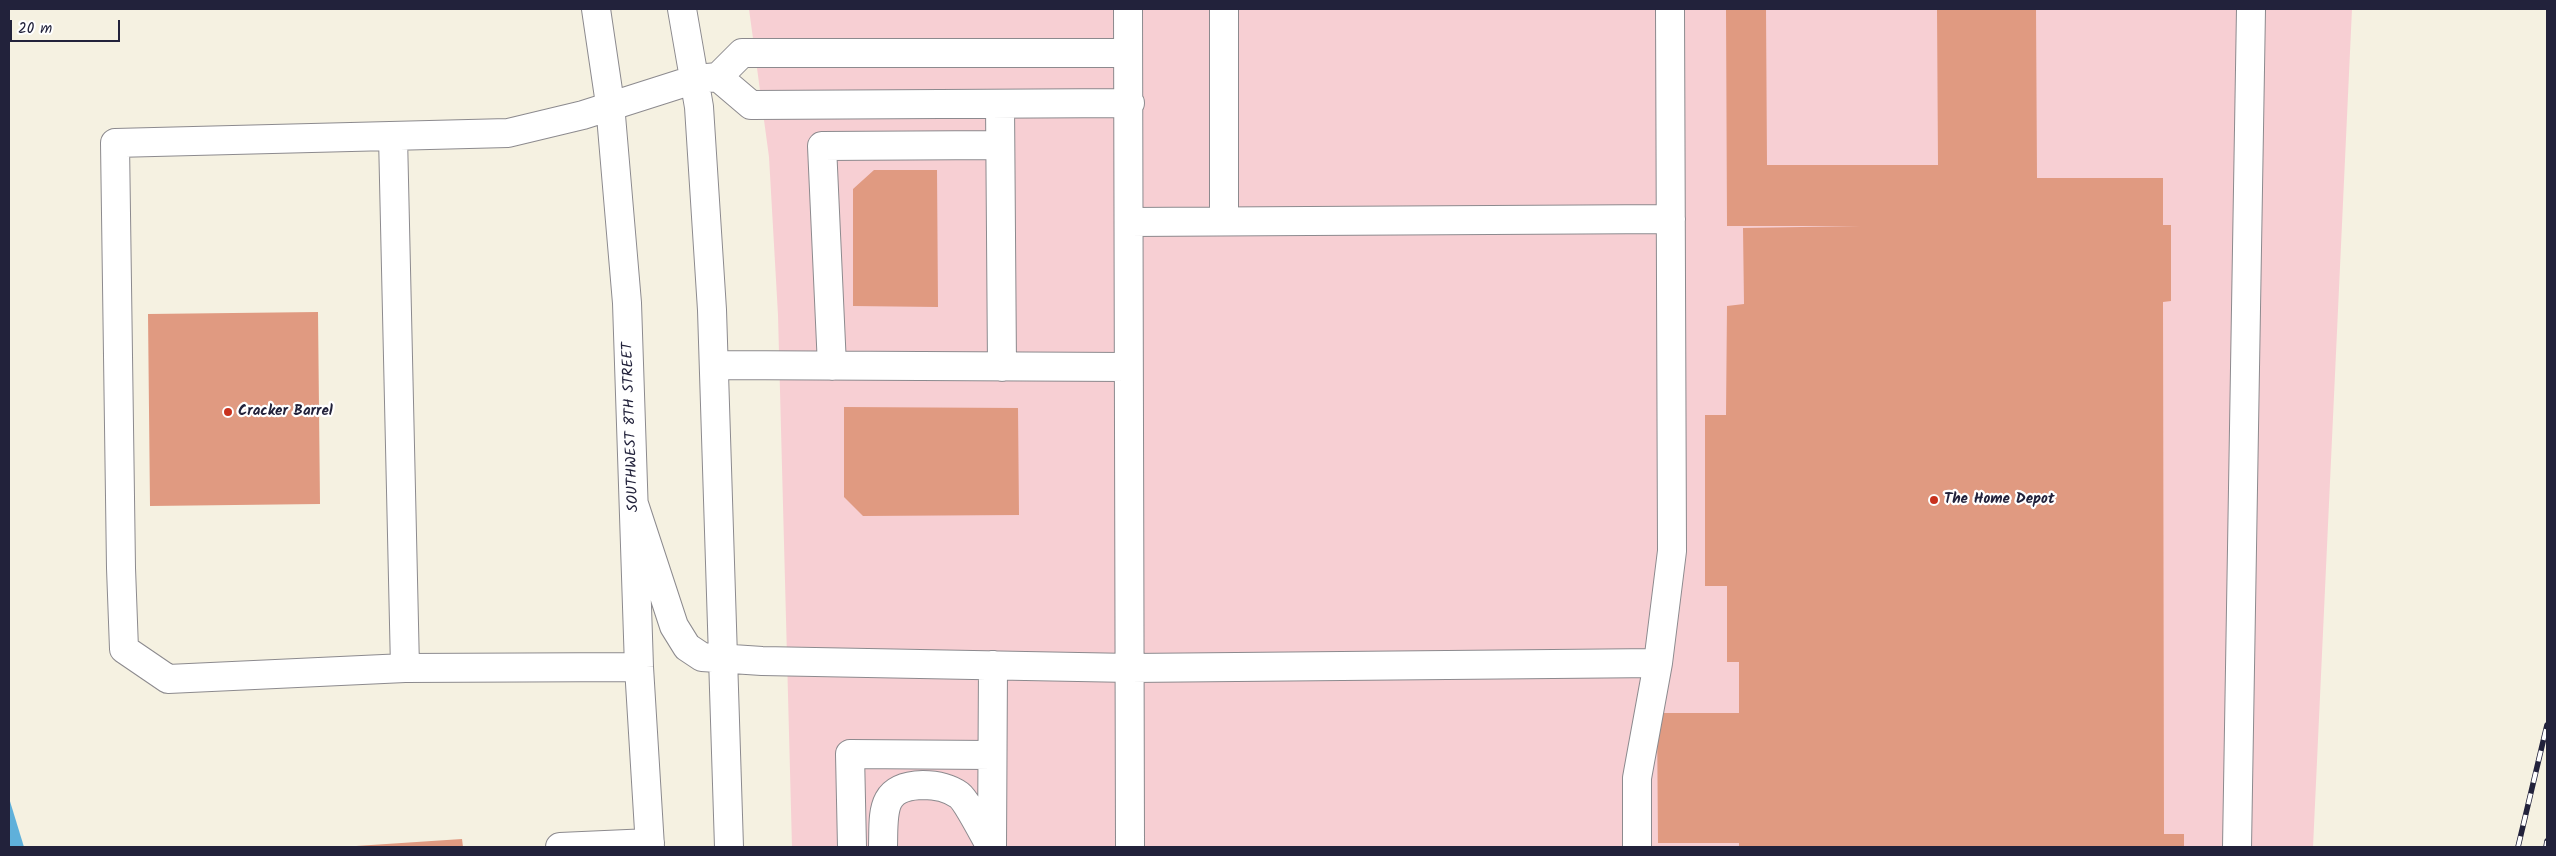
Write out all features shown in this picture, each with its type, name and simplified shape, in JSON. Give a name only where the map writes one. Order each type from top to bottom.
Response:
[{"type":"street","name":"SOUTHWEST 8TH STREET","points":[[596,9],[610,104],[627,303],[639,667],[650,845]]},
{"type":"street","points":[[682,9],[707,78],[704,170],[714,365],[729,847]]},
{"type":"street","points":[[1128,9],[1130,103],[1128,367],[1131,668],[1130,847]]},
{"type":"street","points":[[1224,9],[1224,222]]},
{"type":"street","points":[[1637,847],[1637,778],[1658,663],[1672,551],[1670,9]]},
{"type":"street","points":[[2237,847],[2251,9]]},
{"type":"street","points":[[639,667],[405,668],[168,679],[124,649],[121,568],[115,143],[508,133],[583,115],[610,104],[707,78],[742,53],[1128,53]]},
{"type":"street","points":[[707,78],[751,105],[1130,103]]},
{"type":"street","points":[[1000,104],[1002,366]]},
{"type":"street","points":[[393,136],[405,668]]},
{"type":"street","points":[[832,366],[822,146],[1000,145]]},
{"type":"street","points":[[1129,222],[1671,219]]},
{"type":"street","points":[[714,365],[1128,367]]},
{"type":"street","points":[[634,504],[674,626],[687,648],[702,657],[724,660],[1131,668],[1658,663]]},
{"type":"street","points":[[992,847],[993,665]]},
{"type":"street","points":[[852,847],[850,754],[992,755]]},
{"type":"street","points":[[883,847],[887,802],[896,790],[908,786],[926,785],[944,788],[961,796],[992,847]]},
{"type":"street","points":[[560,847],[650,845]]},
{"type":"shaded area","points":[[749,9],[2352,9],[2313,847],[792,847],[778,315],[769,157]]},
{"type":"water","points":[[9,798],[24,847],[9,847]]},
{"type":"building","name":"The Home Depot","points":[[1726,9],[1766,9],[1767,165],[1938,165],[1937,9],[2036,9],[2037,178],[2163,178],[2163,225],[2171,225],[2171,301],[2163,302],[2164,834],[2184,834],[2184,847],[1739,847],[1739,843],[1658,843],[1657,713],[1739,713],[1739,662],[1727,662],[1727,586],[1705,586],[1705,415],[1726,415],[1727,306],[1744,304],[1743,228],[1861,226],[1727,226]]},
{"type":"building","points":[[874,170],[937,170],[938,307],[853,306],[853,189]]},
{"type":"building","points":[[318,312],[320,504],[150,506],[148,314]]},
{"type":"building","points":[[844,407],[1018,408],[1019,515],[863,516],[844,497]]},
{"type":"building","points":[[462,839],[463,847],[356,846]]},
{"type":"railway","points":[[2518,847],[2547,725]]},
{"type":"railway","points":[[2546,847],[2547,841]]},
{"type":"place","name":"Cracker Barrel","points":[[228,412]]},
{"type":"place","name":"The Home Depot","points":[[1934,500]]}]
